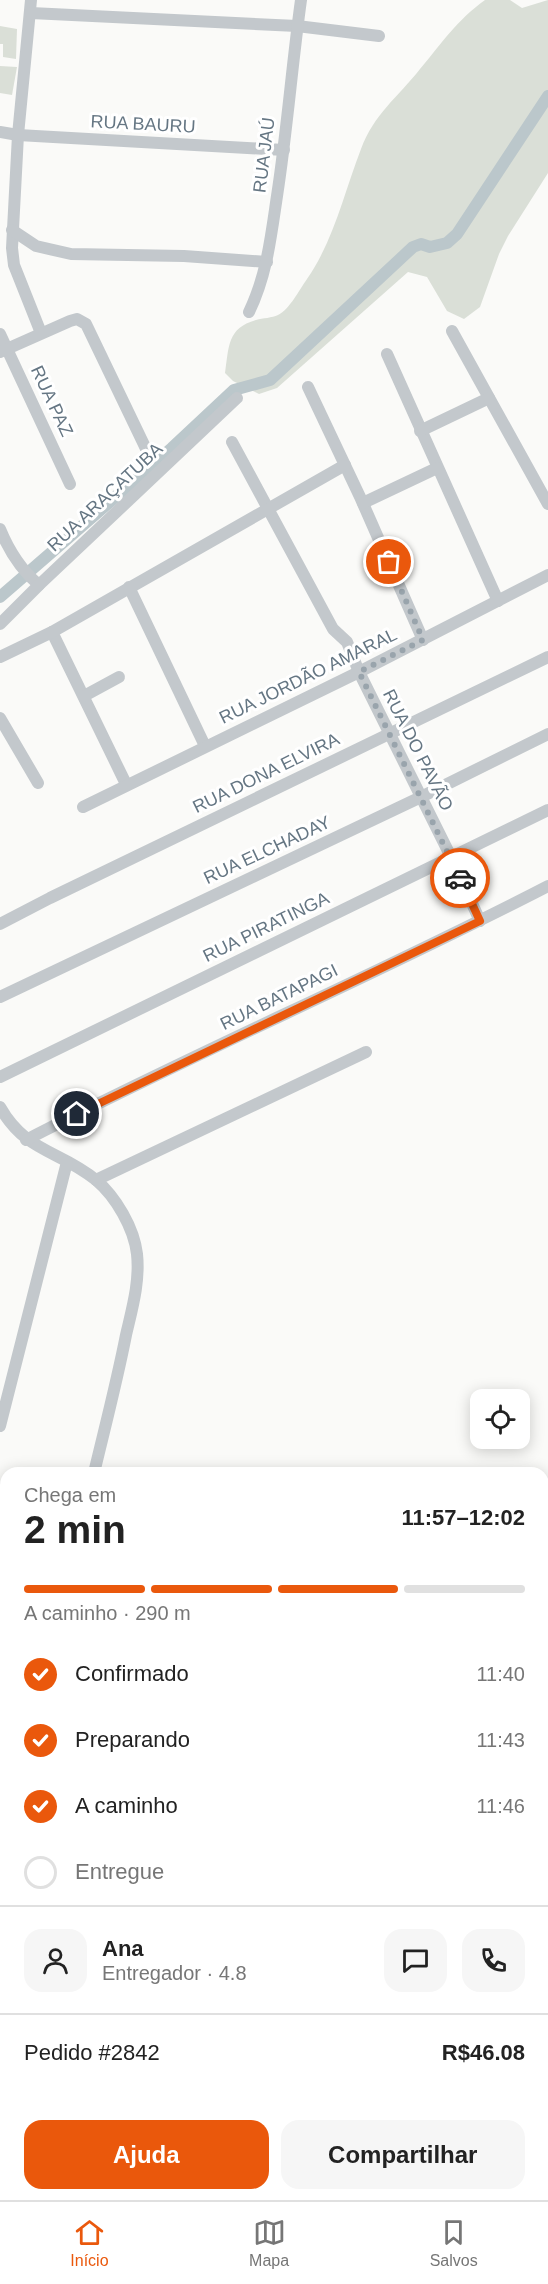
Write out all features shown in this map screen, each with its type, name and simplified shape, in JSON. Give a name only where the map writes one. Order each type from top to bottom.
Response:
[{"type":"street","name":"RUA JAÚ","points":[[249,312],[263,281],[267,262],[284,150],[301,0]]},
{"type":"street","points":[[40,333],[14,265],[12,230],[18,135],[31,6],[297,26],[379,36]]},
{"type":"street","name":"RUA BAURU","points":[[1,134],[284,150]]},
{"type":"street","points":[[12,230],[36,246],[71,254],[184,256],[267,262]]},
{"type":"street","points":[[4,350],[40,333],[77,320],[86,324],[148,453]]},
{"type":"street","points":[[452,331],[548,504]]},
{"type":"street","name":"RUA PAZ","points":[[0,334],[4,350],[70,484]]},
{"type":"street","points":[[387,354],[498,601]]},
{"type":"street","points":[[308,387],[363,503],[423,640]]},
{"type":"street","name":"RUA ARAÇATUBA","points":[[0,624],[237,398]]},
{"type":"street","points":[[420,431],[489,398]]},
{"type":"street","name":"RUA DO PAVÃO","points":[[232,442],[333,629],[345,639],[350,647],[359,672],[480,921]]},
{"type":"street","points":[[0,657],[52,632],[345,465]]},
{"type":"street","points":[[363,503],[437,468]]},
{"type":"street","points":[[0,530],[7,546],[26,574],[39,585]]},
{"type":"street","name":"RUA JORDÃO AMARAL","points":[[83,807],[359,672],[548,575]]},
{"type":"street","points":[[129,587],[205,746]]},
{"type":"street","points":[[52,632],[126,784]]},
{"type":"street","name":"RUA DONA ELVIRA","points":[[0,924],[548,657]]},
{"type":"street","points":[[84,696],[119,677]]},
{"type":"street","points":[[0,718],[38,783]]},
{"type":"street","name":"RUA ELCHADAY","points":[[0,997],[548,734]]},
{"type":"street","name":"RUA PIRATINGA","points":[[0,1077],[548,810]]},
{"type":"street","name":"RUA BATAPAGI","points":[[26,1140],[548,886]]},
{"type":"street","points":[[96,1180],[366,1052]]},
{"type":"street","points":[[0,1107],[10,1125],[26,1140],[96,1180],[117,1204],[137,1254],[137,1286],[95,1467]]},
{"type":"street","points":[[0,1426],[67,1162]]},
{"type":"shaded area","points":[[485,0],[510,0],[522,8],[548,0],[548,173],[508,236],[480,307],[464,319],[447,311],[427,277],[408,272],[277,388],[259,394],[233,381],[225,373],[229,347],[235,333],[239,328],[256,320],[278,315],[290,304],[324,248],[338,216],[361,149],[373,126],[387,106],[450,32]]},
{"type":"shaded area","points":[[0,26],[17,29],[16,59],[3,57]]},
{"type":"shaded area","points":[[0,66],[17,67],[12,95],[0,93]]},
{"type":"waterway","points":[[0,597],[172,448],[234,390],[270,380],[413,247],[421,244],[430,247],[447,243],[457,234],[548,96]]},
{"type":"way so far","points":[[389,562],[423,640],[359,672],[460,878]]},
{"type":"route","points":[[77,1114],[480,921],[460,878]]}]
